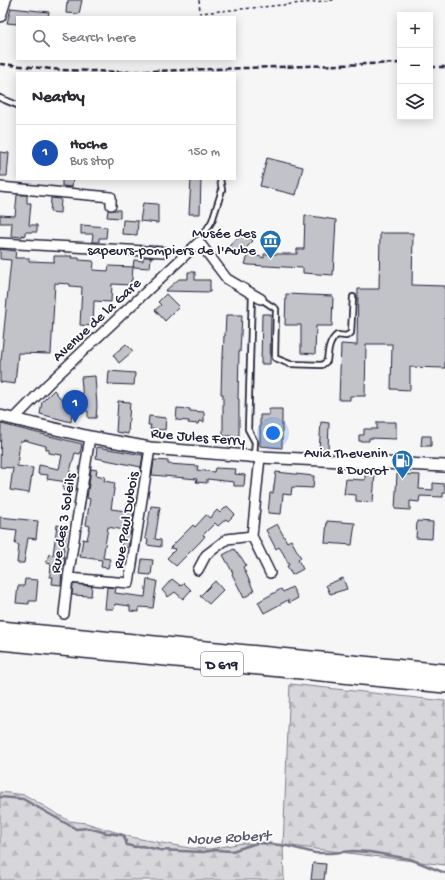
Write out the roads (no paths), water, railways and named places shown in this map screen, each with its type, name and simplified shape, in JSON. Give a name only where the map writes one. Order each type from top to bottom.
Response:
[{"type":"highway","name":"D 619","points":[[0,629],[445,672]]},
{"type":"highway","name":"D 619","points":[[0,642],[445,685]]},
{"type":"street","points":[[0,4],[1,0]]},
{"type":"street","points":[[0,16],[5,0]]},
{"type":"street","points":[[0,187],[111,197],[111,205]]},
{"type":"street","points":[[199,242],[226,279],[261,299]]},
{"type":"street","name":"Avenue de la Gare","points":[[14,419],[48,384],[199,242]]},
{"type":"street","points":[[0,243],[164,252]]},
{"type":"street","name":"Rue Jules Ferry","points":[[0,416],[90,437],[150,448],[257,456],[445,466]]},
{"type":"street","name":"Rue des 3 Soleils","points":[[64,614],[68,578],[90,437]]},
{"type":"street","name":"Rue Paul Dubois","points":[[68,578],[129,583],[150,448]]},
{"type":"street","points":[[257,456],[252,536],[270,573]]},
{"type":"street","points":[[198,570],[206,555],[227,538],[252,536]]},
{"type":"lane","points":[[0,98],[16,105]]},
{"type":"lane","points":[[199,242],[212,221],[222,190],[220,180]]},
{"type":"lane","points":[[252,294],[248,429],[255,442],[257,456]]},
{"type":"lane","points":[[261,299],[276,309],[275,358],[290,364],[322,365],[327,361],[328,350],[333,338],[337,335],[346,336],[350,333],[353,297]]},
{"type":"waterway","name":"Noue Robert","points":[[0,797],[23,799],[76,829],[88,828],[122,835],[124,836],[127,845],[135,847],[142,846],[160,850],[203,852],[216,850],[232,851],[257,843],[265,843],[287,846],[315,853],[353,851],[370,852],[410,859],[445,873]]},
{"type":"railway","points":[[0,64],[62,70],[122,72],[397,63]]},
{"type":"railway","points":[[433,67],[445,67]]},
{"type":"place","name":"Musée des sapeurs-pompiers de l'Aube","points":[[271,260]]},
{"type":"place","name":"Hoche","points":[[75,423]]},
{"type":"place","name":"Avia Thevenin & Ducrot","points":[[403,480]]}]
